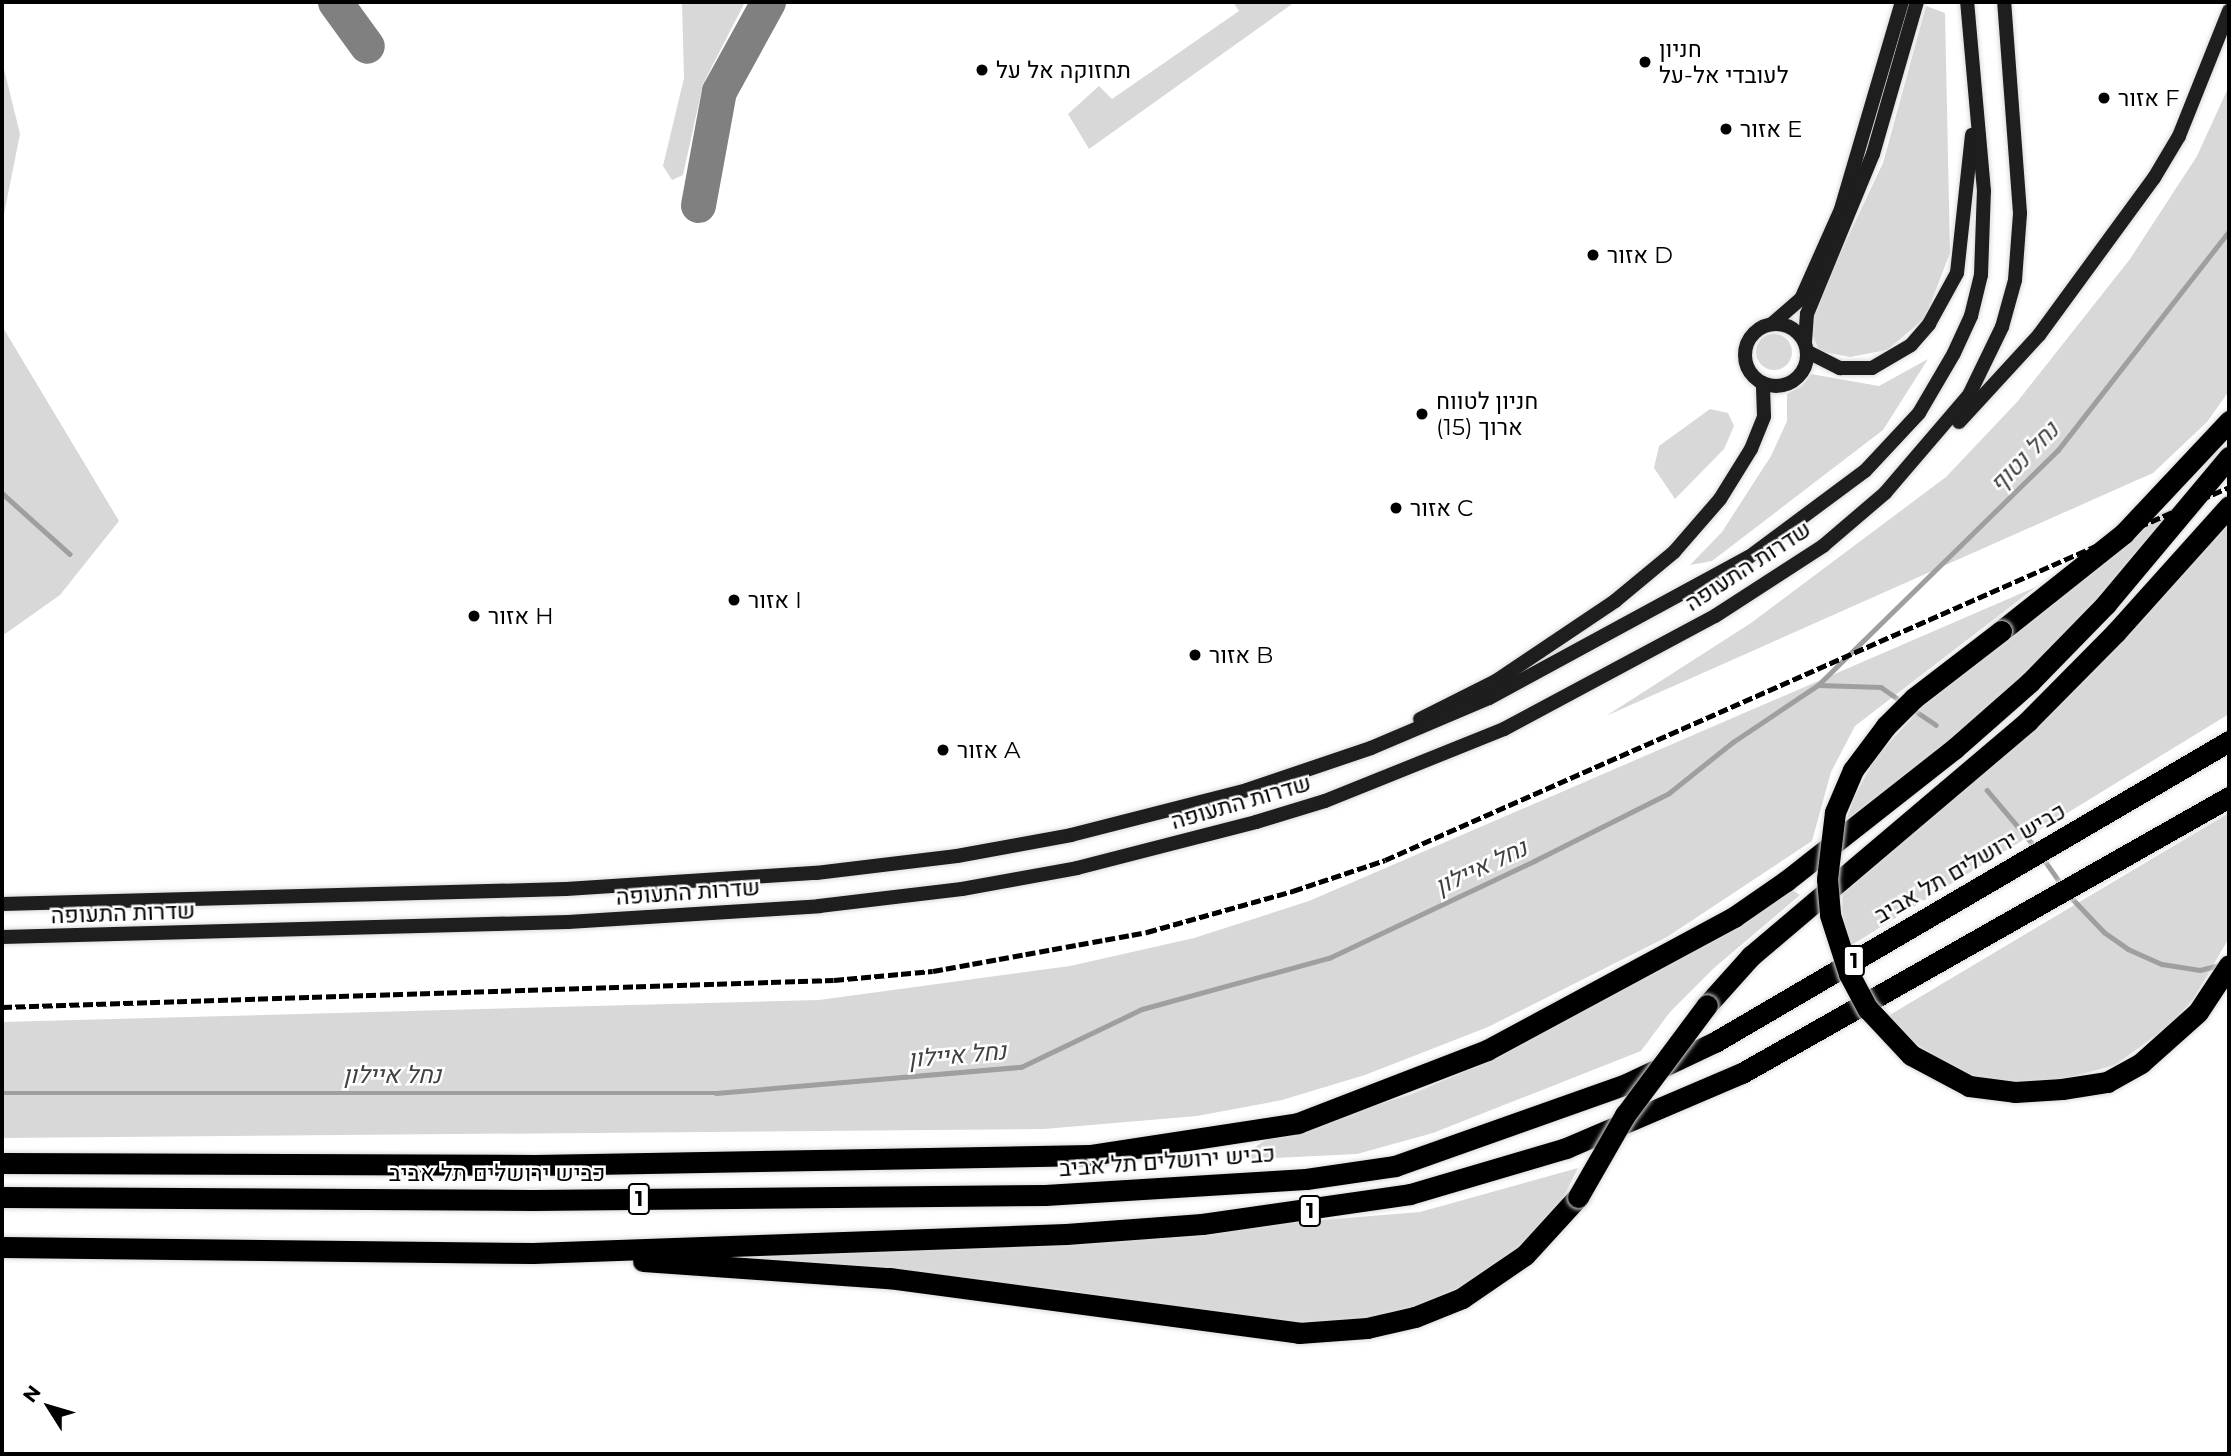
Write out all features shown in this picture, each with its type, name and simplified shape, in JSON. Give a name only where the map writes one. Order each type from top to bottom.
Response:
[{"type":"highway","points":[[2229,421],[2124,533],[1914,698],[1886,726],[1853,770],[1835,812],[1827,879],[1830,915],[1849,974],[1868,1009],[1911,1055],[1969,1086],[2015,1091],[2062,1089],[2107,1082],[2141,1063],[2198,1012],[2229,965]]},
{"type":"highway","points":[[2,1163],[535,1165],[1090,1155],[1259,1131],[1311,1118],[1420,1079],[1546,1020],[1734,917],[1824,854],[2030,682],[2106,604],[2229,457]]},
{"type":"highway","points":[[533,1252],[889,1278],[1299,1333],[1367,1328],[1415,1317],[1462,1298],[1525,1255],[1578,1197],[1625,1115],[1707,1005],[1751,956],[2028,721],[2116,632],[2229,506]]},
{"type":"highway","name":"כביש ירושלים תל אביב","points":[[2,1197],[533,1200],[1045,1195],[1306,1179],[1395,1166],[1626,1084],[1715,1042],[2229,741]]},
{"type":"highway","name":"1","points":[[2,1247],[533,1252],[1066,1234],[1202,1224],[1410,1194],[1566,1148],[1730,1079],[1807,1040],[2229,797]]},
{"type":"main road","points":[[1902,2],[1887,64],[1840,209],[1801,299],[1773,323],[1757,330],[1746,345],[1749,371],[1763,383],[1780,386],[1797,378],[1806,347],[1807,314],[1873,154],[1917,2]]},
{"type":"main road","name":"שדרות התעופה","points":[[2,904],[515,891],[816,873],[957,856],[1084,832],[1235,793],[1355,754],[1489,698],[1699,587],[1804,519],[1881,455],[1941,379],[1971,316],[1984,244],[1967,2]]},
{"type":"main road","name":"שדרות התעופה","points":[[2,937],[465,926],[819,906],[962,889],[1160,849],[1325,801],[1504,729],[1767,586],[1824,546],[1885,493],[1969,396],[2002,327],[2015,280],[2020,213],[2004,2]]},
{"type":"main road","points":[[1885,493],[1923,461],[2039,335],[2132,210],[2179,136],[2229,11]]},
{"type":"main road","points":[[1773,323],[1792,328],[1806,347],[1840,368],[1872,368],[1911,345],[1929,324],[1957,273],[1975,95]]},
{"type":"main road","points":[[1355,754],[1496,681],[1615,601],[1674,552],[1720,499],[1751,449],[1764,416],[1763,383]]},
{"type":"shaded area","points":[[682,2],[745,2],[703,84],[683,175],[672,180],[663,166],[684,78]]},
{"type":"shaded area","points":[[1233,2],[1295,2],[1089,149],[1068,114],[1099,86],[1112,99],[1239,11]]},
{"type":"shaded area","points":[[1926,6],[1945,13],[1950,253],[1925,318],[1887,350],[1850,357],[1819,351],[1811,331],[1812,313],[1883,163]]},
{"type":"shaded area","points":[[2,61],[20,134],[2,224]]},
{"type":"shaded area","points":[[2229,86],[2229,391],[2207,422],[2153,473],[1606,716],[1751,623],[1946,477],[2017,402],[2130,259],[2197,156]]},
{"type":"shaded area","points":[[2,326],[119,521],[60,595],[2,636]]},
{"type":"shaded area","points":[[1774,334],[1787,339],[1792,352],[1787,365],[1774,370],[1761,365],[1756,352],[1761,339]]},
{"type":"shaded area","points":[[1928,359],[1883,430],[1712,561],[1690,565],[1722,532],[1771,456],[1787,421],[1787,394],[1802,386],[1811,374],[1879,386]]},
{"type":"shaded area","points":[[1710,409],[1728,413],[1734,426],[1724,449],[1675,499],[1654,468],[1659,446]]},
{"type":"shaded area","points":[[2184,503],[2029,676],[1842,834],[1854,797],[1876,757],[1922,707],[2097,566],[2144,520]]},
{"type":"shaded area","points":[[2229,519],[2229,714],[1850,946],[1842,913],[1843,889],[2041,719]]},
{"type":"shaded area","points":[[2036,587],[1855,726],[1831,772],[1812,841],[1667,937],[1488,1027],[1365,1075],[1282,1100],[1197,1116],[1044,1129],[2,1138],[2,1022],[819,1000],[1070,966],[1194,938],[1309,901]]},
{"type":"shaded area","points":[[2229,813],[2229,938],[2194,998],[2173,1023],[2115,1065],[2050,1083],[1995,1083],[1948,1066],[1902,1034],[1888,1016]]},
{"type":"shaded area","points":[[1792,890],[1800,895],[1714,968],[1670,1012],[1641,1051],[1433,1133],[1357,1154],[1235,1160],[1269,1138],[1412,1094],[1492,1060],[1740,926]]},
{"type":"shaded area","points":[[1578,1168],[1554,1216],[1532,1242],[1480,1278],[1413,1308],[1365,1319],[1299,1325],[1057,1289],[720,1256],[1153,1234],[1420,1212]]},
{"type":"waterway","name":"נחל נטוף","points":[[1819,684],[2058,450],[2229,231]]},
{"type":"waterway","points":[[2,493],[70,554]]},
{"type":"waterway","name":"נחל איילון","points":[[2,1093],[716,1093],[1021,1067],[1142,1009],[1329,958],[1534,861],[1669,793],[1733,742],[1818,685],[1881,687],[1901,701]]},
{"type":"waterway","name":"נחל איילון","points":[[1911,708],[1936,725]]},
{"type":"waterway","name":"נחל איילון","points":[[1987,790],[2036,848]]},
{"type":"waterway","name":"נחל איילון","points":[[2043,858],[2062,885]]},
{"type":"waterway","name":"נחל איילון","points":[[2069,895],[2104,932],[2128,949],[2162,964],[2200,970],[2220,965]]},
{"type":"taxiway","points":[[335,2],[367,46]]},
{"type":"taxiway","points":[[698,205],[719,91],[768,2]]},
{"type":"railway","points":[[2,1007],[834,980],[933,971],[1147,932],[1293,891],[1385,860],[2229,487]]},
{"type":"place","name":"חניון לעובדי אל-על","points":[[1645,62]]},
{"type":"place","name":"תחזוקה אל על","points":[[982,70]]},
{"type":"place","name":"אזור F","points":[[2104,98]]},
{"type":"place","name":"אזור E","points":[[1726,129]]},
{"type":"place","name":"אזור D","points":[[1593,255]]},
{"type":"place","name":"חניון לטווח ארוך (15)","points":[[1422,414]]},
{"type":"place","name":"אזור C","points":[[1396,508]]},
{"type":"place","name":"אזור I","points":[[734,600]]},
{"type":"place","name":"אזור H","points":[[474,616]]},
{"type":"place","name":"אזור B","points":[[1195,655]]},
{"type":"place","name":"אזור A","points":[[943,750]]}]
